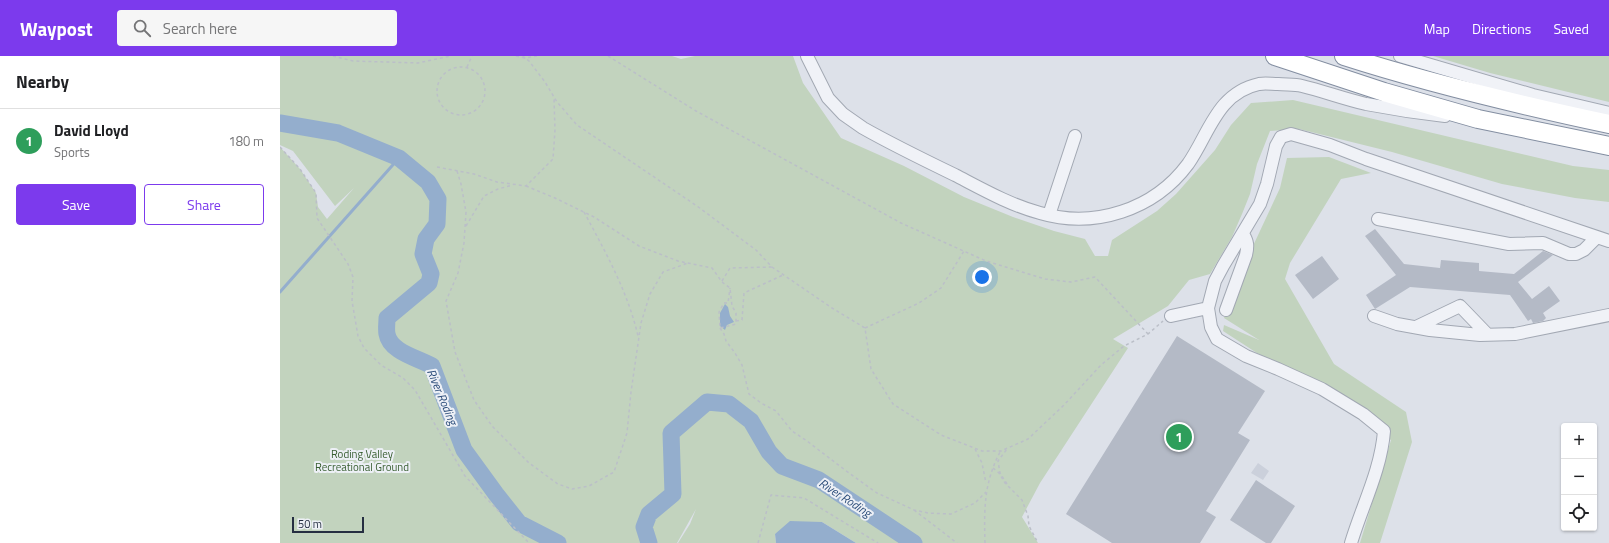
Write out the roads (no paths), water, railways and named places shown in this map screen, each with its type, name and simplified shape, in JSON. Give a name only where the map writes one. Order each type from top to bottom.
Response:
[{"type":"highway","points":[[1275,56],[1384,92],[1478,119],[1609,146]]},
{"type":"highway","points":[[1344,56],[1384,69],[1511,103],[1609,124]]},
{"type":"street","points":[[807,56],[828,98],[843,114],[863,128],[1010,202],[1040,214],[1076,219],[1106,217],[1142,204],[1167,185],[1188,164],[1212,120],[1225,103],[1237,93],[1259,84],[1300,86],[1365,104],[1421,114],[1478,119]]},
{"type":"street","points":[[1400,56],[1533,95],[1609,113]]},
{"type":"street","points":[[1351,543],[1376,469],[1383,445],[1384,431],[1363,414],[1322,389],[1246,356],[1217,339],[1211,326],[1208,308],[1215,281],[1260,204],[1267,184],[1276,146],[1281,137],[1291,134],[1330,145],[1366,159],[1609,241]]},
{"type":"street","points":[[1049,215],[1075,136]]},
{"type":"street","points":[[1378,219],[1508,244],[1543,243],[1569,254],[1576,254],[1584,250],[1597,237]]},
{"type":"street","points":[[1226,310],[1246,255],[1248,246],[1247,240],[1243,234]]},
{"type":"street","points":[[1416,327],[1460,306],[1487,334]]},
{"type":"street","points":[[1171,316],[1208,308]]},
{"type":"street","points":[[1374,316],[1397,324],[1416,327],[1487,334],[1515,334],[1609,315]]},
{"type":"water","points":[[725,304],[728,307],[730,316],[734,322],[727,325],[725,330],[720,326],[720,313]]},
{"type":"water","points":[[790,521],[822,522],[856,543],[776,543],[775,534]]},
{"type":"waterway","name":"River Roding","points":[[280,123],[338,133],[399,158],[428,182],[438,199],[437,224],[426,239],[423,254],[431,274],[429,283],[387,318],[387,332],[389,340],[405,354],[432,366],[464,450],[519,523],[558,543]]},
{"type":"waterway","points":[[280,292],[399,158]]},
{"type":"waterway","name":"River Roding","points":[[649,543],[644,527],[649,514],[673,494],[671,433],[707,402],[729,404],[751,421],[769,452],[782,466],[819,480],[914,543]]},
{"type":"place","name":"David Lloyd","points":[[1179,437]]},
{"type":"park label","name":"Roding Valley Recreational Ground","points":[[362,460]]}]
